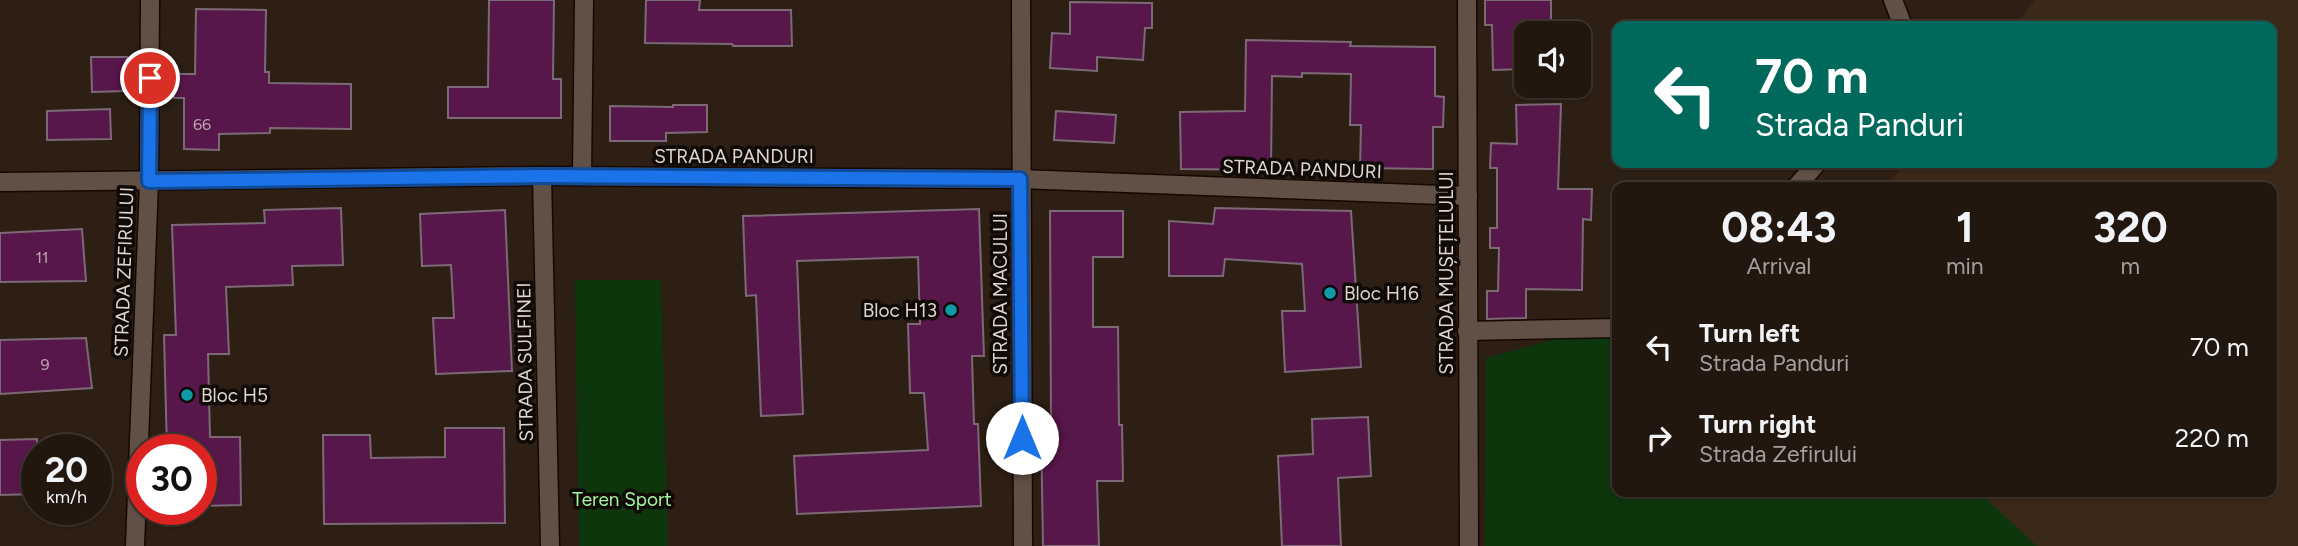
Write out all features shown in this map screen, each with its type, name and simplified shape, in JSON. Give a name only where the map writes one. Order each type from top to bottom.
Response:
[{"type":"street","name":"STRADA ZEFIRULUI","points":[[135,546],[149,181],[150,0]]},
{"type":"street","points":[[582,176],[584,0]]},
{"type":"street","name":"STRADA MACULUI","points":[[1021,0],[1023,546]]},
{"type":"street","name":"STRADA MUȘEȚELULUI","points":[[1467,0],[1469,546]]},
{"type":"street","points":[[1893,0],[1901,21]]},
{"type":"street","points":[[1800,182],[1813,168]]},
{"type":"street","name":"STRADA PANDURI","points":[[0,181],[542,176],[1020,179],[1468,196]]},
{"type":"street","name":"STRADA SULFINEI","points":[[542,176],[550,546]]},
{"type":"street","points":[[1467,331],[1612,328]]},
{"type":"shaded area","points":[[2035,0],[2298,0],[2298,546],[1530,546],[1612,495],[2277,497],[2277,182],[1889,182],[1901,168],[2277,168],[2277,21],[2018,21]]},
{"type":"green space","name":"Teren Sport","points":[[575,280],[661,280],[668,546],[579,546]]},
{"type":"green space","points":[[1612,323],[1612,497],[1984,497],[2037,546],[1485,546],[1486,358]]},
{"type":"building","points":[[489,0],[554,0],[553,79],[561,79],[561,118],[448,118],[448,87],[488,87]]},
{"type":"building","points":[[646,0],[700,0],[699,10],[791,10],[792,46],[645,43]]},
{"type":"building","points":[[1485,0],[1551,0],[1551,21],[1514,21],[1514,69],[1493,70],[1492,25],[1485,25]]},
{"type":"building","points":[[1070,2],[1152,3],[1152,28],[1145,28],[1143,60],[1097,57],[1097,71],[1050,68],[1052,33],[1070,34]]},
{"type":"building","points":[[196,9],[266,10],[265,72],[269,72],[269,83],[351,84],[351,129],[270,128],[270,133],[219,134],[219,150],[184,149],[184,98],[174,98],[174,74],[195,74]]},
{"type":"building","points":[[1246,40],[1351,42],[1350,46],[1435,47],[1435,96],[1444,97],[1443,127],[1433,127],[1433,169],[1360,168],[1361,125],[1350,125],[1351,74],[1302,73],[1302,77],[1272,76],[1271,170],[1181,169],[1180,112],[1245,111]]},
{"type":"building","points":[[91,57],[127,57],[127,91],[92,92]]},
{"type":"building","points":[[1561,104],[1558,189],[1592,189],[1591,220],[1583,219],[1582,290],[1526,289],[1526,318],[1487,319],[1487,291],[1498,291],[1499,248],[1490,248],[1490,228],[1497,228],[1497,168],[1490,168],[1491,143],[1517,144],[1516,105]]},
{"type":"building","points":[[707,105],[707,132],[666,133],[666,141],[610,141],[610,106]]},
{"type":"building","points":[[110,109],[111,139],[47,140],[47,111]]},
{"type":"building","points":[[1056,111],[1116,115],[1114,143],[1054,140]]},
{"type":"building","name":"Bloc H5","points":[[341,208],[343,265],[292,266],[293,285],[226,287],[229,354],[208,354],[210,434],[167,434],[164,335],[176,335],[172,225],[265,223],[264,210]]},
{"type":"building","name":"Bloc H16","points":[[1215,208],[1351,211],[1361,367],[1285,372],[1282,311],[1305,311],[1302,264],[1225,259],[1223,276],[1169,276],[1169,221],[1213,224]]},
{"type":"building","name":"Bloc H13","points":[[979,209],[984,356],[972,356],[981,506],[797,514],[794,456],[928,450],[924,393],[910,393],[908,324],[920,324],[918,257],[797,261],[803,414],[761,416],[756,295],[746,296],[743,216]]},
{"type":"building","points":[[505,210],[512,371],[436,374],[433,318],[454,318],[451,265],[422,266],[420,214]]},
{"type":"building","points":[[1050,211],[1123,211],[1123,257],[1093,257],[1093,327],[1118,327],[1119,425],[1122,425],[1123,481],[1097,481],[1099,546],[1043,546],[1041,426],[1051,426]]},
{"type":"building","points":[[82,229],[86,281],[0,282],[0,233]]},
{"type":"building","points":[[86,338],[92,388],[0,394],[0,340]]},
{"type":"building","points":[[1368,417],[1371,476],[1338,478],[1341,546],[1282,546],[1278,456],[1313,454],[1312,419]]},
{"type":"building","points":[[445,428],[504,428],[505,523],[324,524],[323,435],[370,435],[371,458],[445,457]]},
{"type":"building","name":"Bloc H5","points":[[217,437],[240,437],[241,505],[217,506]]},
{"type":"building","points":[[21,439],[21,494],[0,495],[0,440]]},
{"type":"place","name":"Bloc H16","points":[[1330,293]]},
{"type":"place","name":"Bloc H13","points":[[951,310]]},
{"type":"place","name":"Bloc H5","points":[[187,395]]},
{"type":"route","points":[[150,78],[149,181],[542,176],[1020,179],[1022,438]]}]
